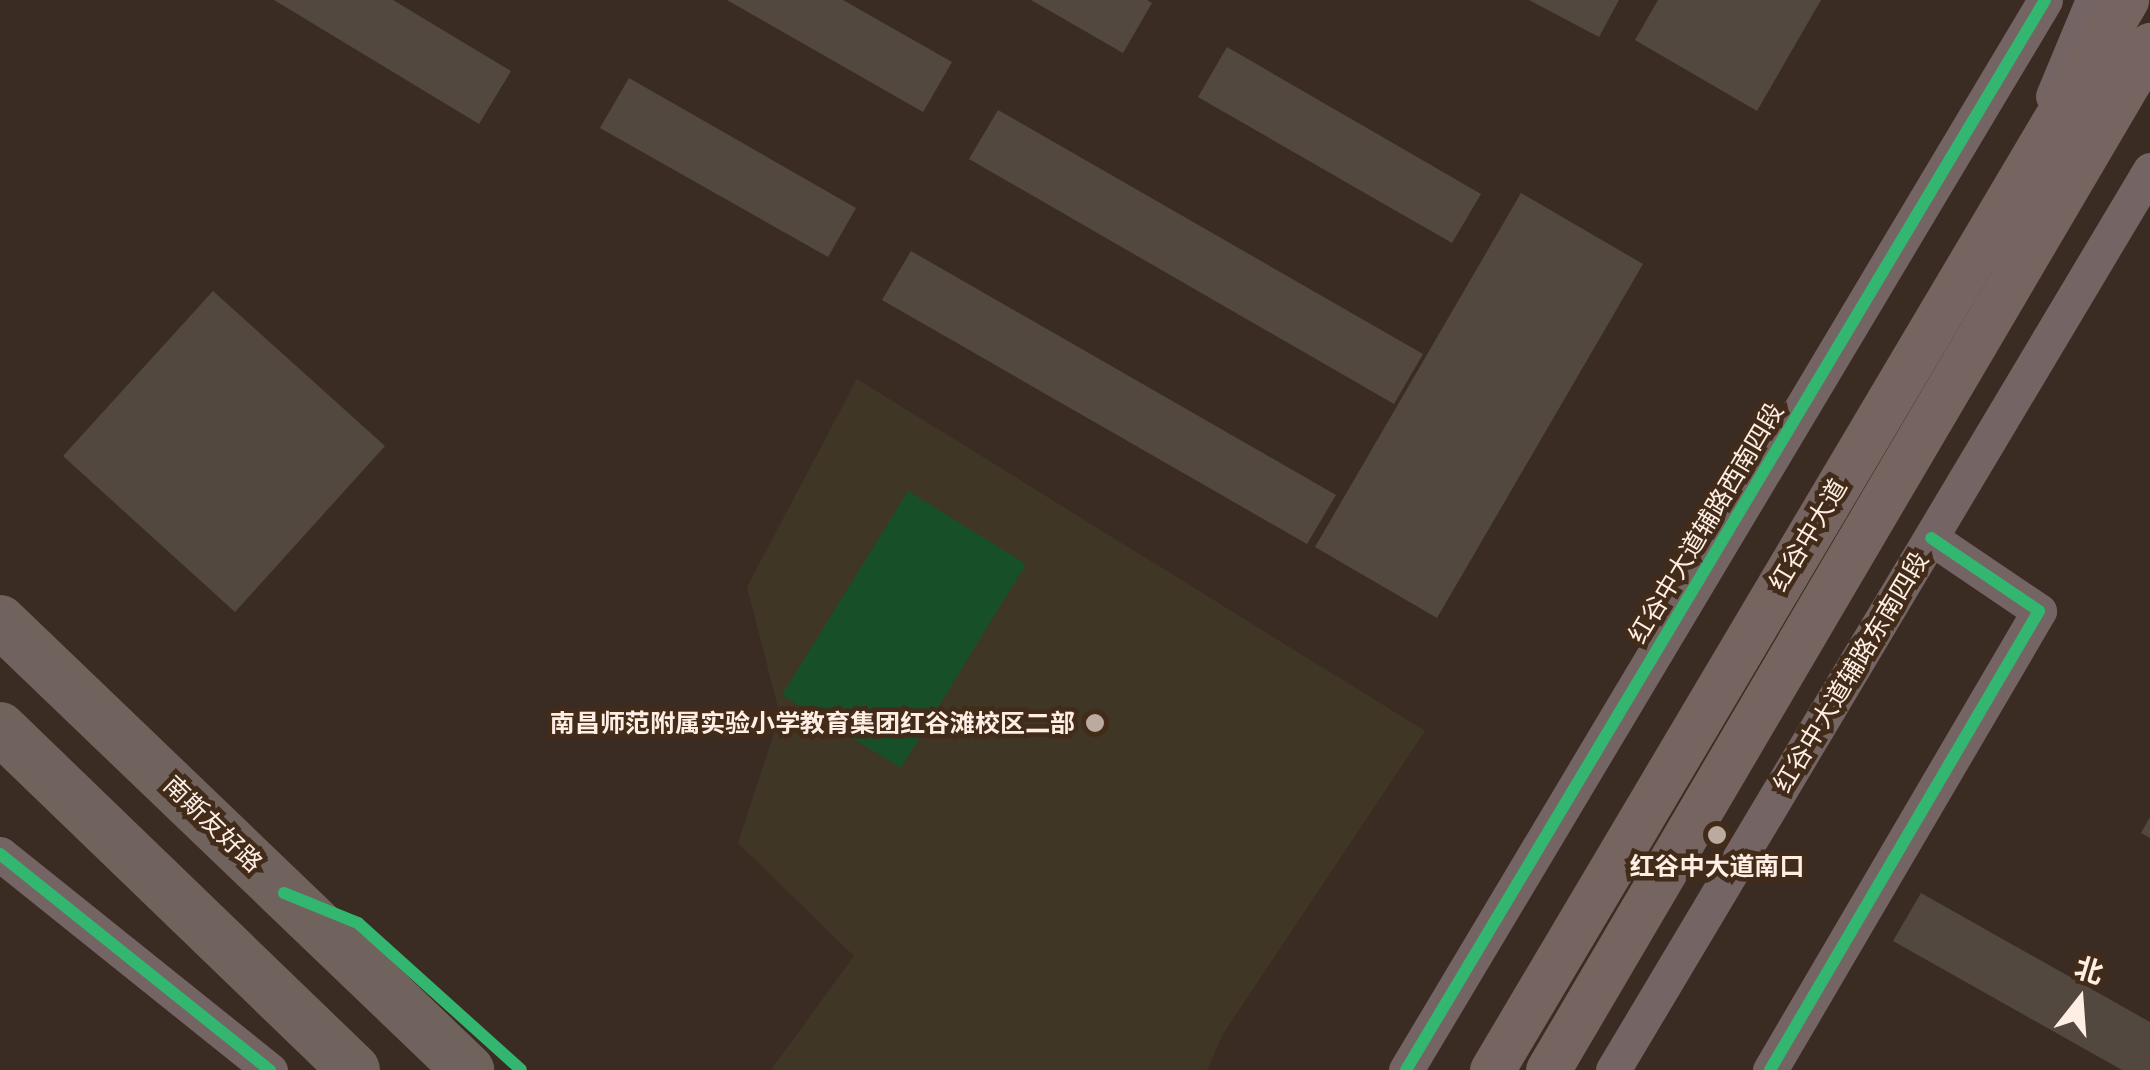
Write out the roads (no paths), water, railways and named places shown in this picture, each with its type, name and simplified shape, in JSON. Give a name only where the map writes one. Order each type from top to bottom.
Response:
[{"type":"highway","name":"南斯友好路","points":[[0,621],[468,1070]]},
{"type":"highway","points":[[0,728],[354,1070]]},
{"type":"main road","name":"红谷中大道","points":[[1492,1070],[2126,0]]},
{"type":"main road","name":"红谷中大道","points":[[1548,1070],[2150,45]]},
{"type":"street","name":"红谷中大道辅路西南四段","points":[[1406,1070],[2044,0]]},
{"type":"street","points":[[2027,167],[2093,0]]},
{"type":"street","name":"红谷中大道辅路东南四段","points":[[1613,1070],[2150,170]]},
{"type":"street","points":[[1995,220],[2033,244]]},
{"type":"street","points":[[1770,1070],[2039,611],[1930,538]]},
{"type":"street","points":[[0,854],[270,1070]]},
{"type":"place","name":"南昌师范附属实验小学教育集团红谷滩校区二部","points":[[1095,723]]},
{"type":"place","name":"红谷中大道南口","points":[[1717,835]]}]
